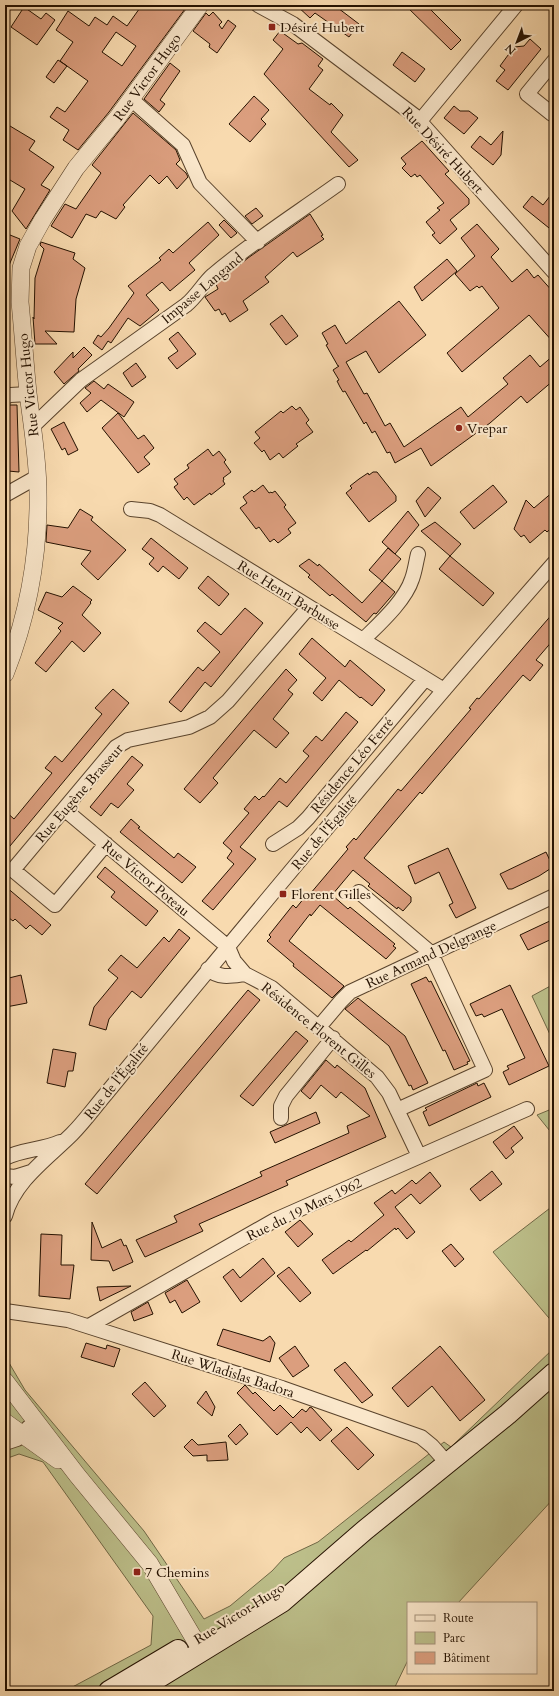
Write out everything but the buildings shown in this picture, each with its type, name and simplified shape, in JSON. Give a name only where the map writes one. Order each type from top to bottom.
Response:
[{"type":"main road","name":"Rue Victor Hugo","points":[[109,1691],[282,1602],[365,1530],[554,1373]]},
{"type":"main road","name":"Rue Victor Hugo","points":[[137,1691],[199,1646]]},
{"type":"street","name":"Rue Victor Hugo","points":[[5,674],[21,629],[33,570],[37,526],[38,477],[28,394],[20,302],[20,274],[26,253],[38,228],[76,168],[131,99],[200,5]]},
{"type":"street","name":"Rue Désiré Hubert","points":[[258,5],[293,24],[410,111],[554,272]]},
{"type":"street","points":[[420,121],[516,5]]},
{"type":"street","points":[[554,61],[528,94],[552,114],[554,112]]},
{"type":"street","points":[[131,99],[183,145],[200,183],[258,242]]},
{"type":"street","name":"Impasse Langand","points":[[33,426],[81,380],[186,305],[214,275],[338,184]]},
{"type":"street","points":[[5,397],[10,395],[28,394]]},
{"type":"street","points":[[5,495],[38,477]]},
{"type":"street","name":"Rue Henri Barbusse","points":[[131,510],[150,511],[160,515],[444,690]]},
{"type":"street","points":[[363,640],[390,612],[407,590],[412,579],[418,554]]},
{"type":"street","name":"Rue de l'Égalité","points":[[5,1216],[13,1196],[32,1172],[82,1124],[208,969],[444,690],[554,563]]},
{"type":"street","name":"Rue Eugène Brasseur","points":[[106,844],[55,905],[13,870],[116,747],[123,742],[189,728],[217,712],[309,607]]},
{"type":"street","name":"Résidence Léo Ferré","points":[[273,844],[298,828],[308,818],[425,679]]},
{"type":"street","name":"Rue Victor Poteau","points":[[64,809],[228,947]]},
{"type":"street","points":[[359,892],[431,953],[486,1070],[397,1110]]},
{"type":"street","name":"Rue Armand Delgrange","points":[[319,1027],[350,992],[554,896]]},
{"type":"street","name":"Résidence Florent Gilles","points":[[228,947],[234,961],[245,974],[272,988],[333,1038],[377,1077],[386,1089],[397,1110],[418,1156]]},
{"type":"street","points":[[208,969],[218,976],[223,977],[245,974]]},
{"type":"street","points":[[280,1118],[281,1106],[286,1096],[333,1038]]},
{"type":"street","name":"Rue du 19 Mars 1962","points":[[89,1326],[275,1220],[527,1109]]},
{"type":"street","name":"Rue de l'Égalité","points":[[5,1158],[18,1153],[44,1149],[66,1140]]},
{"type":"street","name":"Rue de l'Égalité","points":[[5,1176],[15,1177],[32,1172]]},
{"type":"street","name":"Rue Wladislas Badora","points":[[5,1311],[60,1318],[89,1326],[282,1388],[415,1435],[426,1441],[447,1463]]},
{"type":"street","points":[[535,1390],[554,1378]]},
{"type":"street","points":[[5,1382],[77,1475],[150,1564],[199,1646]]},
{"type":"street","points":[[5,1395],[23,1406]]},
{"type":"street","points":[[5,1442],[17,1439],[23,1435],[30,1427],[34,1419]]},
{"type":"street","points":[[5,1422],[47,1451],[77,1475]]},
{"type":"green space","points":[[554,984],[554,1043],[532,996]]},
{"type":"green space","points":[[554,1108],[554,1136],[537,1115]]},
{"type":"green space","points":[[554,1205],[554,1324],[493,1252]]},
{"type":"green space","points":[[554,1348],[554,1498],[459,1602],[407,1602],[407,1662],[393,1691],[65,1691],[151,1645],[153,1616],[43,1462],[19,1454],[5,1459],[5,1356],[25,1390],[144,1531],[204,1619],[230,1606],[272,1571],[284,1558],[318,1542],[444,1442],[451,1447]]},
{"type":"place","name":"Désiré Hubert","points":[[272,27]]},
{"type":"place","name":"Vrepar","points":[[459,428]]},
{"type":"place","name":"Florent Gilles","points":[[283,894]]},
{"type":"place","name":"7 Chemins","points":[[137,1572]]}]
